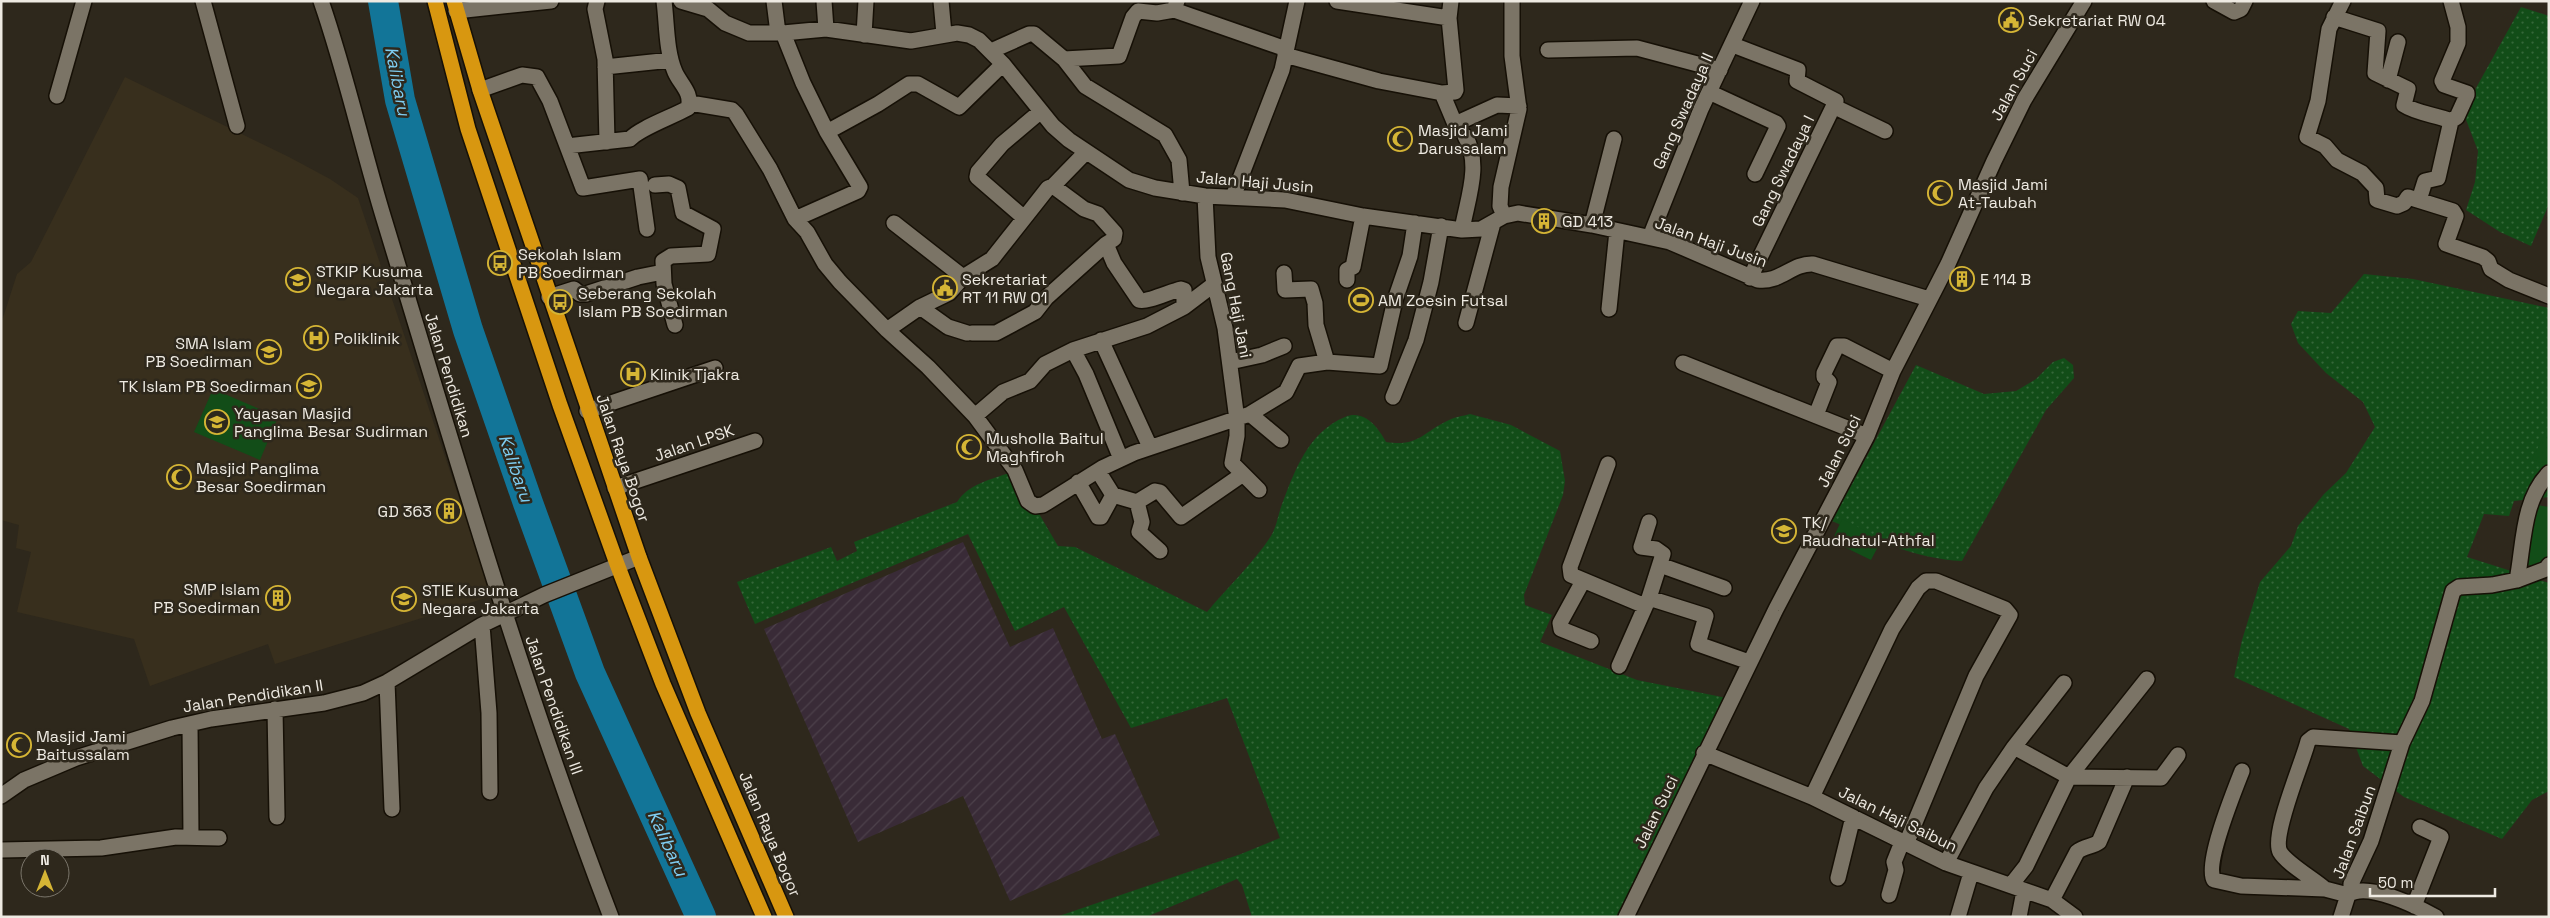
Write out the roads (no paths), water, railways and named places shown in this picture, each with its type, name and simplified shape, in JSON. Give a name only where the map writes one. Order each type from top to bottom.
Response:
[{"type":"highway","points":[[435,1],[471,138],[560,405],[617,564],[663,684],[764,917]]},
{"type":"highway","name":"Jalan Raya Bogor","points":[[455,6],[480,90],[549,297],[639,557],[698,713],[786,917]]},
{"type":"street","points":[[57,96],[84,1]]},
{"type":"street","points":[[203,1],[238,126]]},
{"type":"street","name":"Jalan Pendidikan","points":[[321,1],[338,50],[382,214],[504,615]]},
{"type":"street","points":[[455,6],[551,1]]},
{"type":"street","points":[[597,1],[595,9],[605,67],[607,142]]},
{"type":"street","points":[[567,146],[632,139],[635,134],[688,108],[690,103],[687,91],[675,73],[672,60],[664,1]]},
{"type":"street","name":"Jalan Haji Jusin","points":[[681,1],[708,9],[737,30],[749,33],[781,33],[826,29],[911,41],[944,34],[968,35],[991,51],[1004,64],[1053,126],[1086,152],[1129,180],[1182,193],[1285,200],[1363,216],[1462,230],[1480,229],[1518,213],[1592,224],[1650,237],[1685,248],[1750,278],[1769,281],[1800,265],[1813,264],[1929,299]]},
{"type":"street","points":[[774,1],[781,33],[803,83],[827,132],[860,184],[858,191],[795,219]]},
{"type":"street","points":[[824,1],[826,29]]},
{"type":"street","points":[[864,35],[866,1]]},
{"type":"street","points":[[941,1],[944,34]]},
{"type":"street","points":[[1233,197],[1278,78],[1286,52],[1297,1]]},
{"type":"street","points":[[1336,1],[1449,18]]},
{"type":"street","points":[[1064,59],[1119,56],[1133,17],[1138,11],[1157,13],[1176,5],[1286,52],[1379,81],[1442,93],[1455,92],[1449,18],[1452,1]]},
{"type":"street","points":[[1466,324],[1499,220],[1501,187],[1519,106],[1512,56],[1512,1]]},
{"type":"street","name":"Gang Swadaya II","points":[[1650,237],[1709,92],[1733,45],[1752,1]]},
{"type":"street","name":"Jalan Suci","points":[[1626,917],[1749,662],[1867,436],[1894,371],[1948,264],[1994,161],[2024,100],[2084,1]]},
{"type":"street","points":[[2214,1],[2234,12],[2241,9],[2245,1]]},
{"type":"street","points":[[2419,200],[2425,181],[2438,178],[2451,121],[2457,117],[2467,95],[2467,93],[2444,84],[2442,81],[2458,43],[2458,27],[2452,1]]},
{"type":"street","points":[[2451,121],[2430,113],[2412,111],[2404,105],[2408,89],[2375,73],[2378,31],[2337,6],[2329,29],[2318,101],[2307,137],[2325,146],[2337,160],[2362,173],[2376,188],[2377,200],[2397,206],[2404,203],[2407,197],[2455,213],[2446,244],[2483,257],[2488,261],[2491,269],[2509,280],[2549,296]]},
{"type":"street","points":[[991,51],[1029,34],[1034,34],[1064,59],[1085,86],[1165,135],[1179,160],[1182,193]]},
{"type":"street","points":[[2388,80],[2398,42]]},
{"type":"street","points":[[1733,45],[1798,70],[1797,81],[1836,100],[1835,107],[1885,130]]},
{"type":"street","points":[[1548,50],[1637,48],[1720,70]]},
{"type":"street","points":[[605,67],[672,60]]},
{"type":"street","points":[[827,132],[913,83],[959,107],[1004,64]]},
{"type":"street","points":[[480,90],[522,75],[537,77],[550,101],[583,188],[640,179],[647,229]]},
{"type":"street","points":[[1709,92],[1776,123],[1778,126],[1755,174]]},
{"type":"street","points":[[1442,93],[1460,130],[1472,162],[1472,182],[1462,230]]},
{"type":"street","points":[[690,103],[732,110],[736,114],[770,168],[795,219],[807,232],[825,264],[887,330],[928,367],[976,416],[1015,470],[1025,498],[1032,505],[1043,505],[1078,482],[1121,459],[1202,429],[1243,417],[1286,392],[1299,366],[1327,362],[1380,366],[1395,300],[1410,256],[1415,223]]},
{"type":"street","points":[[1460,130],[1497,105],[1519,106]]},
{"type":"street","name":"Gang Swadaya I","points":[[1750,278],[1785,203],[1835,107]]},
{"type":"street","points":[[1023,217],[977,177],[978,172],[1002,144],[1042,111]]},
{"type":"street","points":[[1592,224],[1614,139]]},
{"type":"street","points":[[887,330],[920,306],[949,293],[960,281],[992,259],[1023,217],[1048,188],[1053,186],[1086,152]]},
{"type":"street","points":[[655,185],[669,184],[678,188],[683,213],[712,229],[710,253],[671,256],[663,261],[663,272],[675,325]]},
{"type":"street","points":[[920,306],[948,326],[969,333],[996,334],[1035,312],[1046,298],[1114,239],[1115,233],[1098,214],[1084,209],[1053,186]]},
{"type":"street","name":"Gang Haji Jani","points":[[1205,196],[1208,252],[1213,285],[1225,328],[1230,362],[1243,417],[1237,436],[1237,469]]},
{"type":"street","points":[[1347,280],[1347,270],[1353,267],[1363,216]]},
{"type":"street","points":[[894,223],[960,281]]},
{"type":"street","points":[[1393,397],[1416,340],[1431,282],[1441,226]]},
{"type":"street","points":[[1609,309],[1617,231]]},
{"type":"street","points":[[1106,244],[1114,263],[1138,300],[1148,300],[1165,292],[1181,288],[1184,290],[1184,307]]},
{"type":"street","points":[[549,297],[574,289],[580,294],[586,294],[638,277],[663,272]]},
{"type":"street","points":[[1284,273],[1285,290],[1311,289],[1315,303],[1316,325],[1327,362]]},
{"type":"street","points":[[976,416],[1003,392],[1030,381],[1045,364],[1073,350],[1147,326],[1184,307],[1213,285]]},
{"type":"street","points":[[1101,340],[1150,447]]},
{"type":"street","points":[[1230,362],[1262,355],[1284,346]]},
{"type":"street","points":[[1816,416],[1829,382],[1824,377],[1824,372],[1837,346],[1844,346],[1894,371]]},
{"type":"street","points":[[1073,350],[1086,374],[1121,459]]},
{"type":"street","points":[[1683,363],[1867,436]]},
{"type":"street","points":[[588,411],[715,368]]},
{"type":"street","points":[[1243,417],[1281,440]]},
{"type":"street","name":"Jalan LPSK","points":[[615,488],[755,441]]},
{"type":"street","points":[[1608,464],[1570,567],[1571,575],[1583,581],[1647,602],[1706,616],[1698,644],[1749,662]]},
{"type":"street","points":[[1098,471],[1113,495],[1137,502],[1155,492],[1160,492],[1182,518],[1237,469],[1259,490]]},
{"type":"street","points":[[2517,580],[2531,502],[2539,483],[2549,473]]},
{"type":"street","points":[[1078,482],[1098,518],[1101,517],[1113,495]]},
{"type":"street","points":[[1137,502],[1142,522],[1139,532],[1160,551]]},
{"type":"street","points":[[1619,666],[1647,602],[1663,552],[1641,547],[1649,522]]},
{"type":"street","points":[[504,615],[544,595],[617,564],[639,557]]},
{"type":"street","points":[[1660,565],[1724,588]]},
{"type":"street","points":[[2517,580],[2546,569],[2549,565]]},
{"type":"street","name":"Jalan Saibun","points":[[2349,894],[2351,884],[2371,841],[2402,743],[2422,701],[2454,588],[2492,585],[2517,580]]},
{"type":"street","points":[[1583,581],[1560,623],[1561,629],[1591,641]]},
{"type":"street","points":[[1812,797],[1885,643],[1918,588],[1926,581],[1936,581],[2005,609],[2010,614],[1976,676],[1894,862],[1896,870],[1889,895]]},
{"type":"street","name":"Jalan Pendidikan II","points":[[1,796],[24,780],[76,758],[190,724],[275,709],[324,704],[362,693],[387,682],[482,625],[504,615]]},
{"type":"street","name":"Jalan Pendidikan III","points":[[504,615],[587,854],[611,917]]},
{"type":"street","points":[[482,625],[489,714],[490,792]]},
{"type":"street","points":[[2019,917],[2017,888],[2069,777],[2147,679]]},
{"type":"street","points":[[387,682],[392,809]]},
{"type":"street","points":[[1946,863],[1986,788],[2014,747],[2064,683]]},
{"type":"street","points":[[275,709],[277,817]]},
{"type":"street","points":[[190,724],[191,836]]},
{"type":"street","points":[[2325,889],[2285,858],[2279,851],[2278,843],[2279,827],[2308,741],[2312,737],[2402,743]]},
{"type":"street","points":[[2014,747],[2069,777],[2161,778],[2178,755]]},
{"type":"street","name":"Jalan Haji Saibun","points":[[1704,753],[1812,797],[1946,863],[2052,900],[2076,917]]},
{"type":"street","points":[[2242,771],[2222,824],[2212,876],[2220,882],[2241,886],[2325,889],[2349,894],[2375,892],[2414,906],[2432,916]]},
{"type":"street","points":[[2052,900],[2077,852],[2082,847],[2094,846],[2099,842],[2127,777]]},
{"type":"street","points":[[1838,878],[1853,817]]},
{"type":"street","points":[[2414,906],[2441,837],[2420,827]]},
{"type":"street","points":[[1,850],[101,848],[191,836],[219,838]]},
{"type":"street","points":[[1958,917],[1971,873]]},
{"type":"street","points":[[2341,917],[2349,894]]},
{"type":"waterway","name":"Kalibaru","points":[[383,1],[400,100],[468,330],[528,503],[590,673],[701,917]]},
{"type":"place","name":"Sekretariat RW 04","points":[[2011,20]]},
{"type":"place","name":"Masjid Jami Darussalam","points":[[1400,139]]},
{"type":"place","name":"Masjid Jami At-Taubah","points":[[1940,193]]},
{"type":"place","name":"GD 413","points":[[1544,221]]},
{"type":"place","name":"Sekolah Islam PB Soedirman","points":[[500,263]]},
{"type":"place","name":"E 114 B","points":[[1962,279]]},
{"type":"place","name":"STKIP Kusuma Negara Jakarta","points":[[298,280]]},
{"type":"place","name":"Sekretariat RT 11 RW 01","points":[[945,288]]},
{"type":"place","name":"AM Zoesin Futsal","points":[[1361,300]]},
{"type":"place","name":"Seberang Sekolah Islam PB Soedirman","points":[[560,302]]},
{"type":"place","name":"Poliklinik","points":[[316,338]]},
{"type":"place","name":"SMA Islam PB Soedirman","points":[[269,352]]},
{"type":"place","name":"Klinik Tjakra","points":[[633,374]]},
{"type":"place","name":"TK Islam PB Soedirman","points":[[309,386]]},
{"type":"place","name":"Yayasan Masjid Panglima Besar Sudirman","points":[[217,422]]},
{"type":"place","name":"Musholla Baitul Maghfiroh","points":[[969,447]]},
{"type":"place","name":"Masjid Panglima Besar Soedirman","points":[[179,477]]},
{"type":"place","name":"GD 363","points":[[449,511]]},
{"type":"place","name":"TK/ Raudhatul-Athfal","points":[[1784,531]]},
{"type":"place","name":"SMP Islam PB Soedirman","points":[[278,598]]},
{"type":"place","name":"STIE Kusuma Negara Jakarta","points":[[404,599]]},
{"type":"place","name":"Masjid Jami Baitussalam","points":[[19,745]]}]
